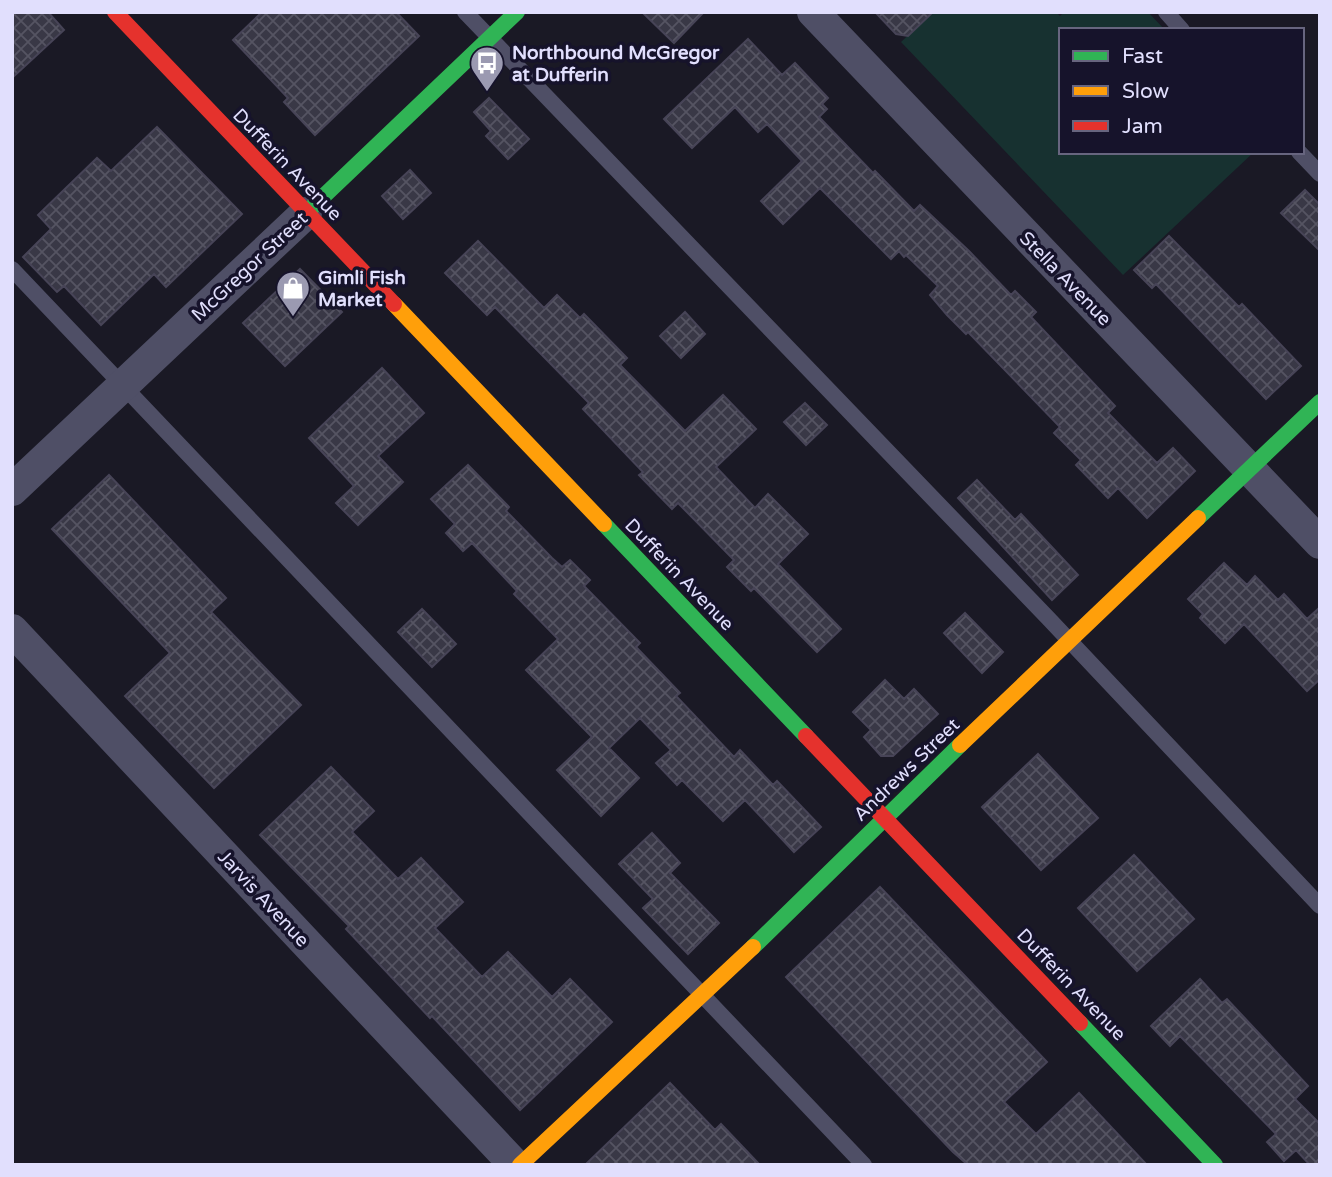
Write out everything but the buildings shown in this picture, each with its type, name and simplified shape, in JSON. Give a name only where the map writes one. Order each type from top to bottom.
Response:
[{"type":"main road","name":"Dufferin Avenue","points":[[115,12],[1214,1165]]},
{"type":"main road","name":"McGregor Street","points":[[306,213],[517,12]]},
{"type":"main road","name":"Andrews Street","points":[[517,1165],[702,996],[884,817],[1320,402]]},
{"type":"street","name":"Stella Avenue","points":[[813,12],[1320,543]]},
{"type":"street","name":"McGregor Street","points":[[12,490],[306,213]]},
{"type":"street","name":"Jarvis Avenue","points":[[12,630],[517,1165]]},
{"type":"lane","points":[[466,12],[1320,906]]},
{"type":"lane","points":[[1166,12],[1180,28]]},
{"type":"lane","points":[[1301,154],[1320,174]]},
{"type":"lane","points":[[12,269],[864,1165]]},
{"type":"green space","points":[[932,12],[1056,12],[1060,16],[1064,12],[1148,12],[1163,28],[1059,28],[1059,154],[1252,154],[1123,275],[901,42]]},
{"type":"traffic: fast","points":[[306,213],[517,12]]},
{"type":"traffic: fast","points":[[1198,518],[1320,402]]},
{"type":"traffic: fast","points":[[604,524],[806,736]]},
{"type":"traffic: fast","points":[[753,947],[960,745]]},
{"type":"traffic: fast","points":[[1080,1023],[1215,1165]]},
{"type":"traffic: slow","points":[[394,304],[604,524]]},
{"type":"traffic: slow","points":[[960,745],[1198,518]]},
{"type":"traffic: slow","points":[[520,1165],[753,947]]},
{"type":"traffic: jam","points":[[115,12],[394,304]]},
{"type":"traffic: jam","points":[[806,736],[1080,1023]]},
{"type":"place","name":"Northbound McGregor at Dufferin","points":[[487,93]]},
{"type":"place","name":"Gimli Fish Market","points":[[293,318]]}]
